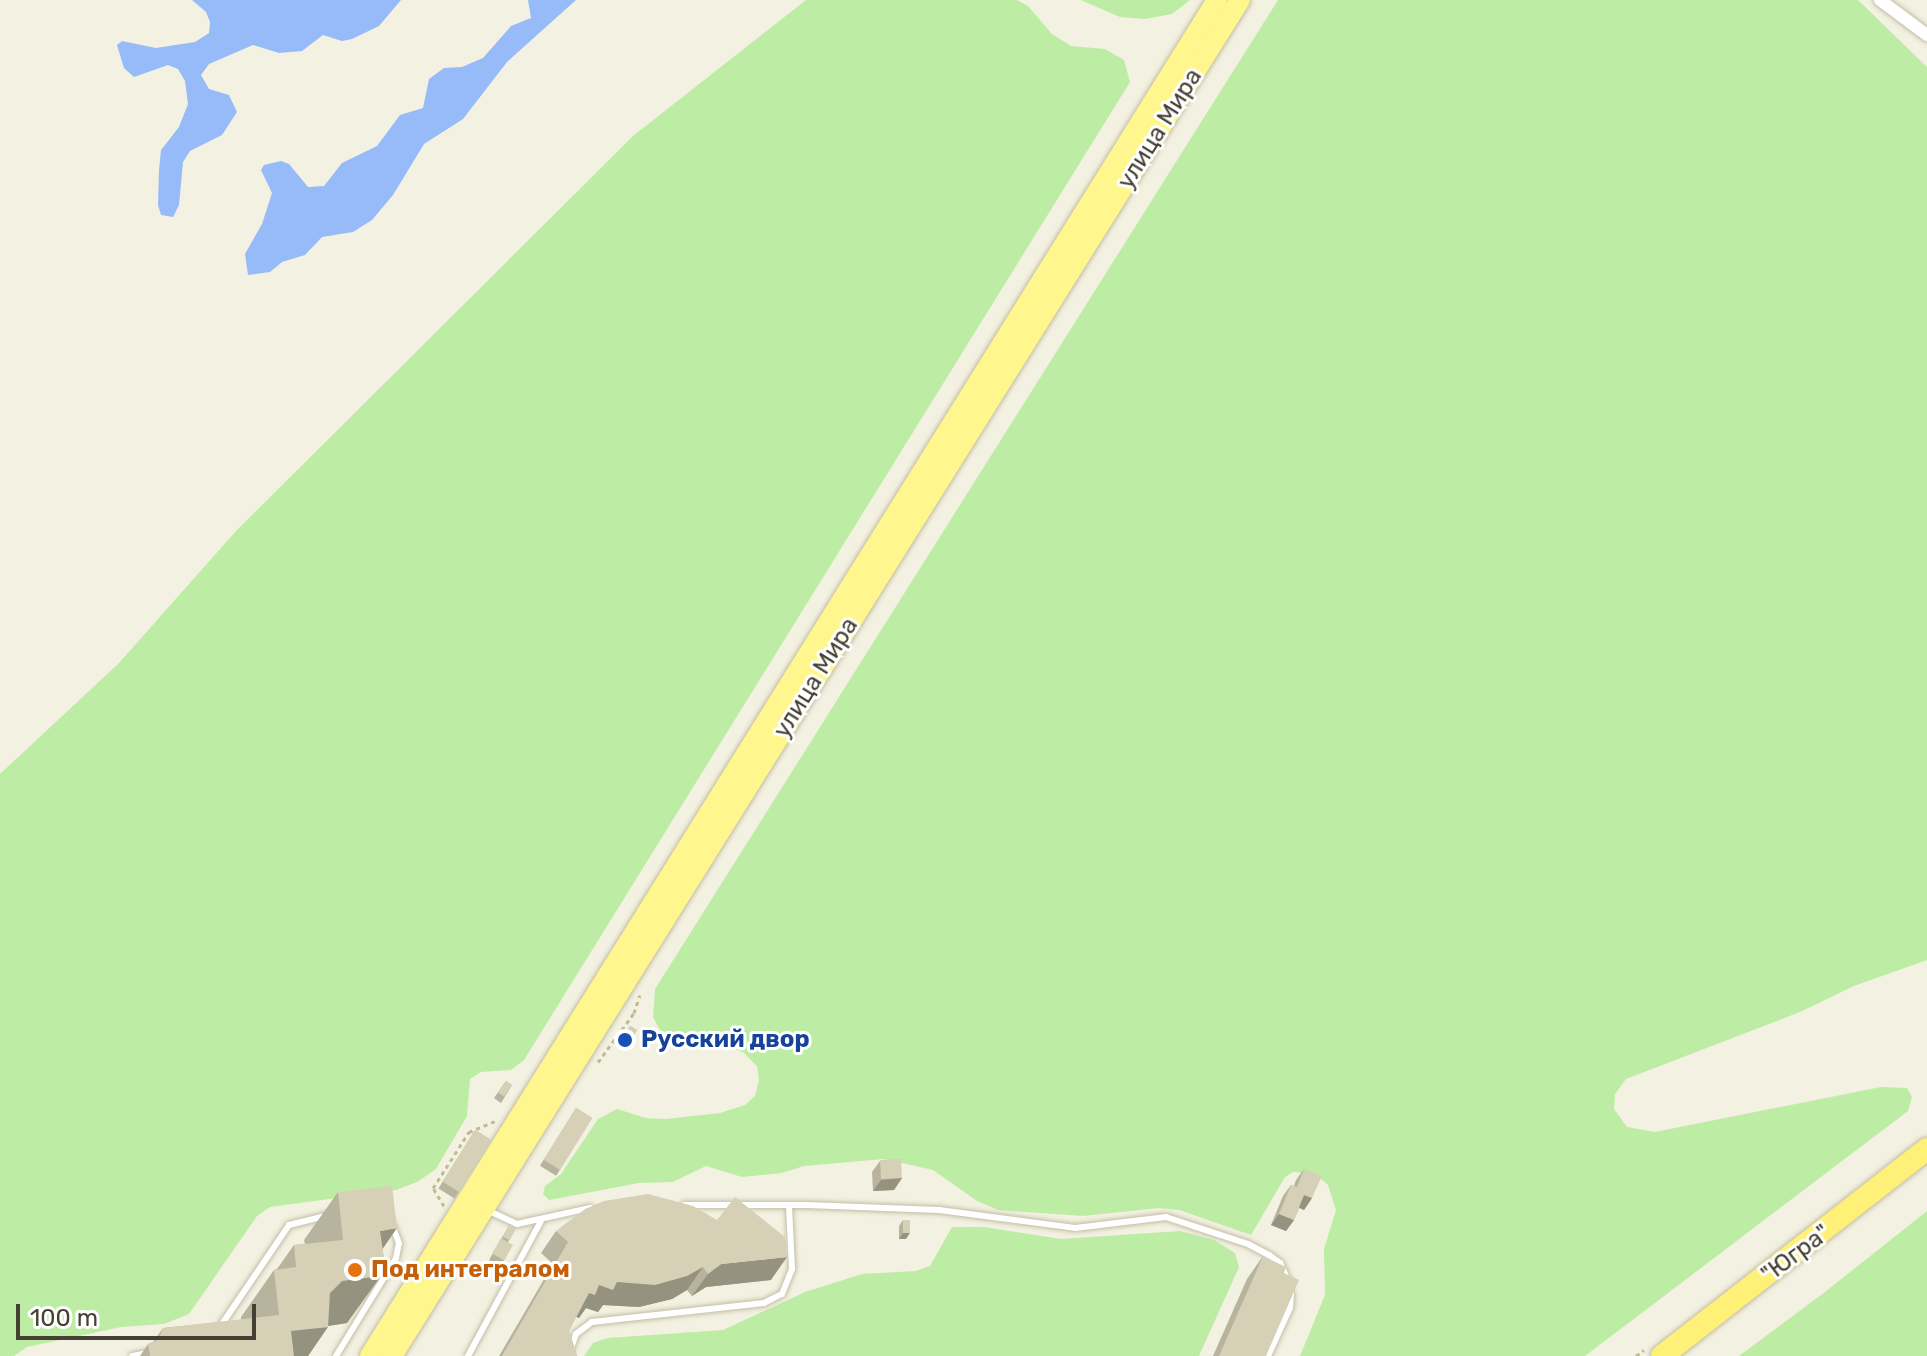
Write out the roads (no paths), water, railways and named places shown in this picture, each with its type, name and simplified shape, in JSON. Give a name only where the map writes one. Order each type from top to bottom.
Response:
[{"type":"highway","name":"\"Югра\"","points":[[1662,1356],[1927,1149]]},
{"type":"main road","name":"улица Мира","points":[[392,1356],[476,1203],[1217,0]]},
{"type":"main road","name":"улица Мира","points":[[370,1356],[476,1203],[1240,0]]},
{"type":"street","points":[[1880,0],[1927,35]]},
{"type":"lane","points":[[476,1203],[512,1224],[541,1221],[594,1207]]},
{"type":"lane","points":[[677,1204],[939,1210],[1075,1228],[1154,1217],[1186,1221],[1248,1244],[1280,1263],[1287,1275],[1290,1308],[1268,1356]]},
{"type":"lane","points":[[568,1356],[576,1334],[592,1322],[764,1303],[775,1299],[789,1283],[792,1269],[789,1205]]},
{"type":"lane","points":[[207,1338],[219,1328],[289,1225],[300,1219],[339,1214]]},
{"type":"lane","points":[[336,1356],[396,1258],[396,1230],[389,1219]]},
{"type":"lane","points":[[468,1356],[541,1221]]},
{"type":"lane","points":[[132,1356],[157,1351]]},
{"type":"water","points":[[192,0],[401,0],[379,26],[352,39],[342,41],[323,35],[302,51],[279,53],[253,45],[209,64],[201,75],[209,89],[229,95],[237,112],[222,135],[190,151],[183,162],[179,205],[173,217],[161,215],[158,205],[159,170],[161,150],[179,127],[188,104],[185,81],[178,69],[168,65],[134,77],[124,68],[117,45],[122,41],[156,48],[195,42],[209,33],[210,22],[206,12]]},
{"type":"water","points":[[528,0],[576,0],[507,62],[463,119],[424,144],[393,195],[372,220],[353,232],[322,237],[305,255],[282,262],[270,272],[248,275],[245,254],[262,224],[272,193],[261,170],[264,165],[281,161],[289,164],[308,187],[324,186],[342,163],[377,146],[400,115],[423,108],[429,79],[444,68],[462,67],[483,58],[511,26],[531,18]]},
{"type":"place","name":"Русский двор","points":[[625,1040]]},
{"type":"place","name":"Под интегралом","points":[[355,1270]]}]
